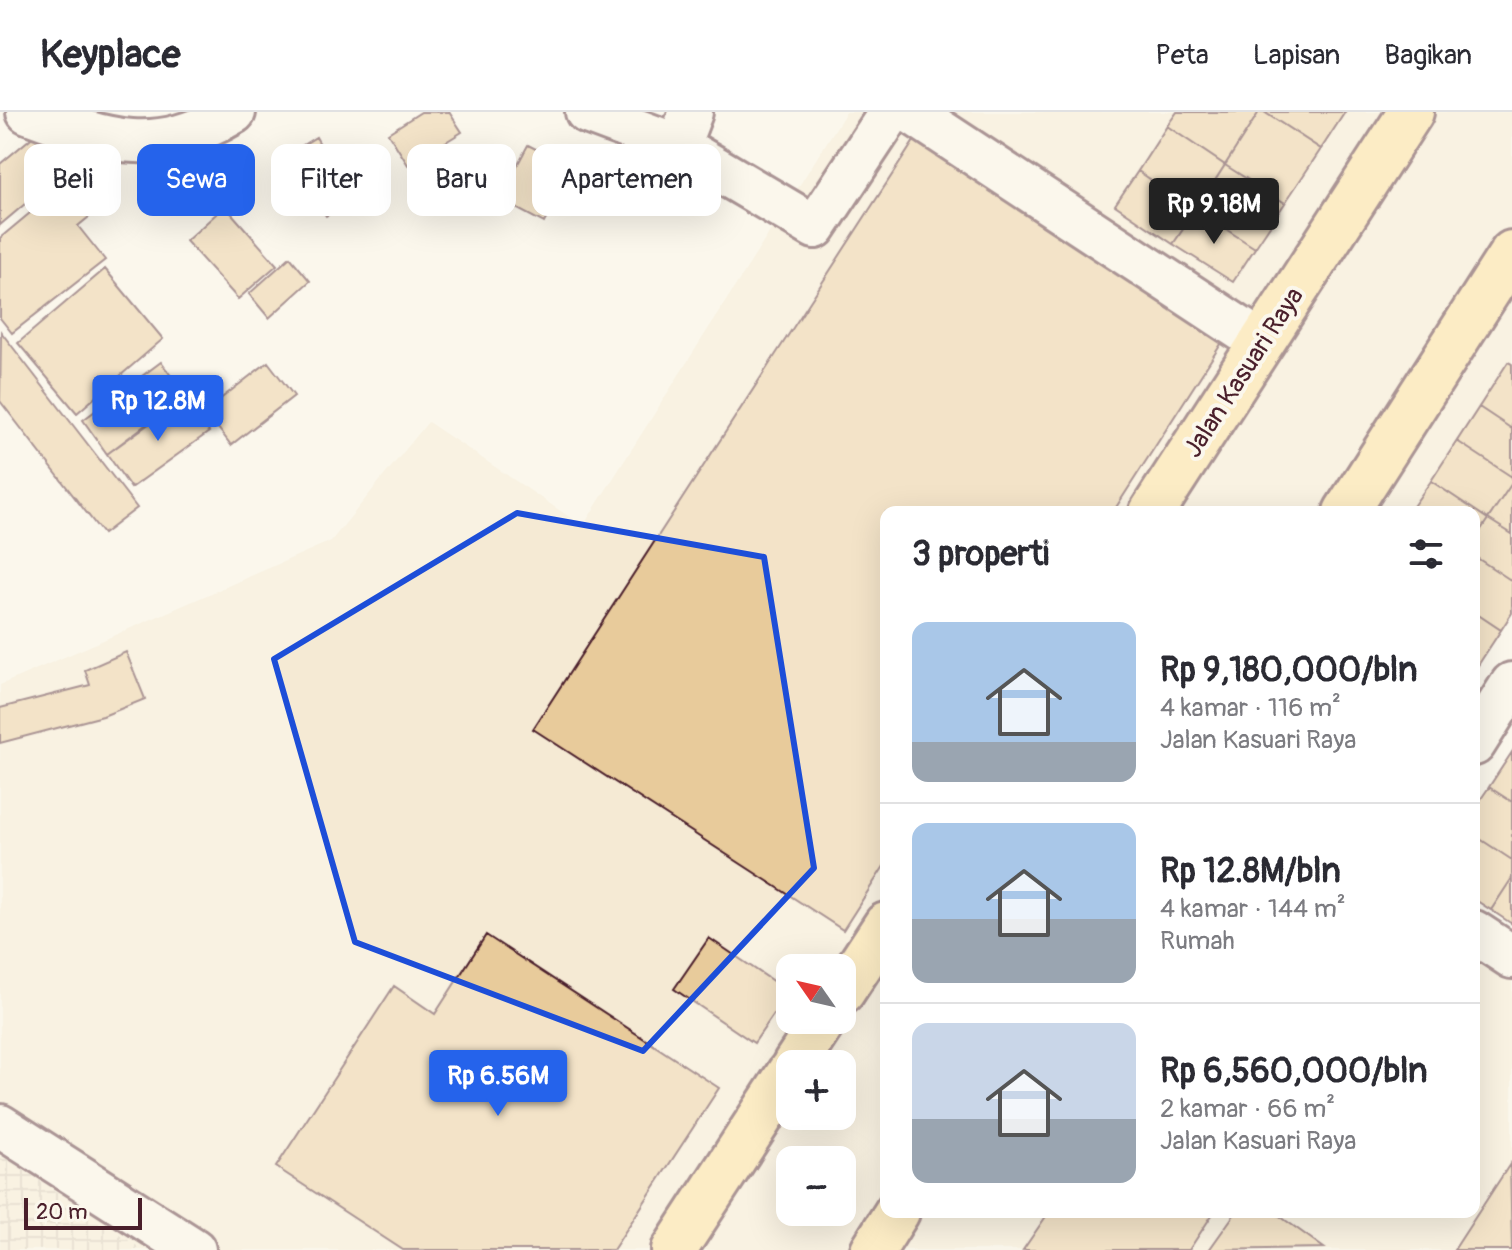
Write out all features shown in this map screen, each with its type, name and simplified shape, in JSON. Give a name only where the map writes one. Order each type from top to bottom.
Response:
[{"type":"main road","name":"Jalan Kasuari Raya","points":[[1156,506],[1411,112]]},
{"type":"main road","points":[[1350,506],[1512,253]]},
{"type":"main road","points":[[856,971],[880,934]]},
{"type":"main road","points":[[674,1250],[776,1093]]},
{"type":"main road","points":[[873,1250],[893,1218]]},
{"type":"street","points":[[28,112],[77,130],[121,141],[161,142],[206,129],[234,112]]},
{"type":"street","points":[[587,112],[684,129],[815,227],[891,112]]},
{"type":"street","points":[[911,112],[1262,343]]},
{"type":"street","points":[[1480,735],[1512,684]]},
{"type":"street","points":[[1480,936],[1512,957]]},
{"type":"street","points":[[0,1126],[194,1250]]},
{"type":"highlighted area","points":[[517,513],[764,557],[814,868],[643,1051],[355,942],[274,659]]},
{"type":"shaded area","points":[[846,112],[1512,112],[1512,471],[1480,506],[880,506],[880,1218],[1480,1218],[1480,953],[1512,972],[1512,1250],[143,1250],[0,1154],[0,685],[331,541],[428,422],[583,526]]},
{"type":"shaded area","points":[[0,1154],[143,1250],[0,1250]]},
{"type":"building","points":[[421,112],[449,112],[462,132],[442,144],[407,144],[407,163],[388,133]]},
{"type":"building","points":[[1177,112],[1259,112],[1225,165],[1167,126]]},
{"type":"building","points":[[1259,112],[1264,112],[1321,149],[1285,203],[1225,165]]},
{"type":"building","points":[[1264,112],[1345,112],[1321,149]]},
{"type":"building","points":[[1167,126],[1225,165],[1196,210],[1138,171]]},
{"type":"building","points":[[42,129],[54,144],[24,144]]},
{"type":"building","points":[[316,137],[320,144],[305,144]]},
{"type":"building","points":[[914,141],[1223,341],[1117,506],[880,506],[880,872],[843,930],[533,729]]},
{"type":"building","points":[[24,144],[24,205],[0,225],[0,164]]},
{"type":"building","points":[[528,145],[532,147],[532,216],[548,216],[544,223],[516,208],[516,167]]},
{"type":"building","points":[[1225,165],[1285,203],[1255,248],[1196,210]]},
{"type":"building","points":[[1138,171],[1196,210],[1173,244],[1115,205]]},
{"type":"building","points":[[1196,210],[1255,248],[1233,282],[1173,244]]},
{"type":"building","points":[[26,216],[90,216],[78,226],[105,260],[12,333],[0,318],[0,238]]},
{"type":"building","points":[[214,216],[234,216],[277,265],[238,299],[186,241]]},
{"type":"building","points":[[290,257],[310,281],[269,318],[249,294]]},
{"type":"building","points":[[105,269],[163,339],[77,413],[18,343]]},
{"type":"building","points":[[1,332],[137,508],[103,534],[0,401]]},
{"type":"building","points":[[161,362],[185,395],[107,454],[83,420]]},
{"type":"building","points":[[268,362],[294,396],[231,445],[205,411]]},
{"type":"building","points":[[1508,362],[1512,364],[1512,429],[1479,407]]},
{"type":"building","points":[[185,398],[209,432],[131,488],[107,454]]},
{"type":"building","points":[[1479,407],[1512,429],[1512,477],[1457,441]]},
{"type":"building","points":[[1457,441],[1512,477],[1512,483],[1488,519],[1480,514],[1480,506],[1468,506],[1431,481]]},
{"type":"building","points":[[1431,481],[1468,506],[1413,506]]},
{"type":"building","points":[[1512,483],[1512,534],[1488,519]]},
{"type":"building","points":[[1480,514],[1488,519],[1480,531]]},
{"type":"building","points":[[1488,519],[1512,534],[1512,581],[1480,560],[1480,531]]},
{"type":"building","points":[[1480,560],[1512,581],[1512,613],[1501,630],[1480,616]]},
{"type":"building","points":[[1480,616],[1501,630],[1480,662]]},
{"type":"building","points":[[126,652],[145,699],[103,716],[0,743],[0,708],[90,685],[85,670]]},
{"type":"building","points":[[1512,752],[1512,802],[1489,787]]},
{"type":"building","points":[[1489,787],[1512,802],[1512,860],[1480,839],[1480,800]]},
{"type":"building","points":[[1480,839],[1512,860],[1512,878],[1491,910],[1480,903]]},
{"type":"building","points":[[1512,878],[1512,924],[1491,910]]},
{"type":"building","points":[[486,935],[719,1088],[613,1250],[403,1250],[276,1167],[394,986],[435,1014]]},
{"type":"building","points":[[709,938],[776,983],[776,1011],[754,1043],[674,989]]},
{"type":"building","points":[[1510,1164],[1512,1250],[1454,1250],[1475,1218],[1480,1218],[1480,1210]]},
{"type":"building","points":[[1045,1218],[1210,1218],[1189,1250],[1023,1250]]},
{"type":"building","points":[[1232,1218],[1282,1218],[1324,1248],[1209,1250]]}]
